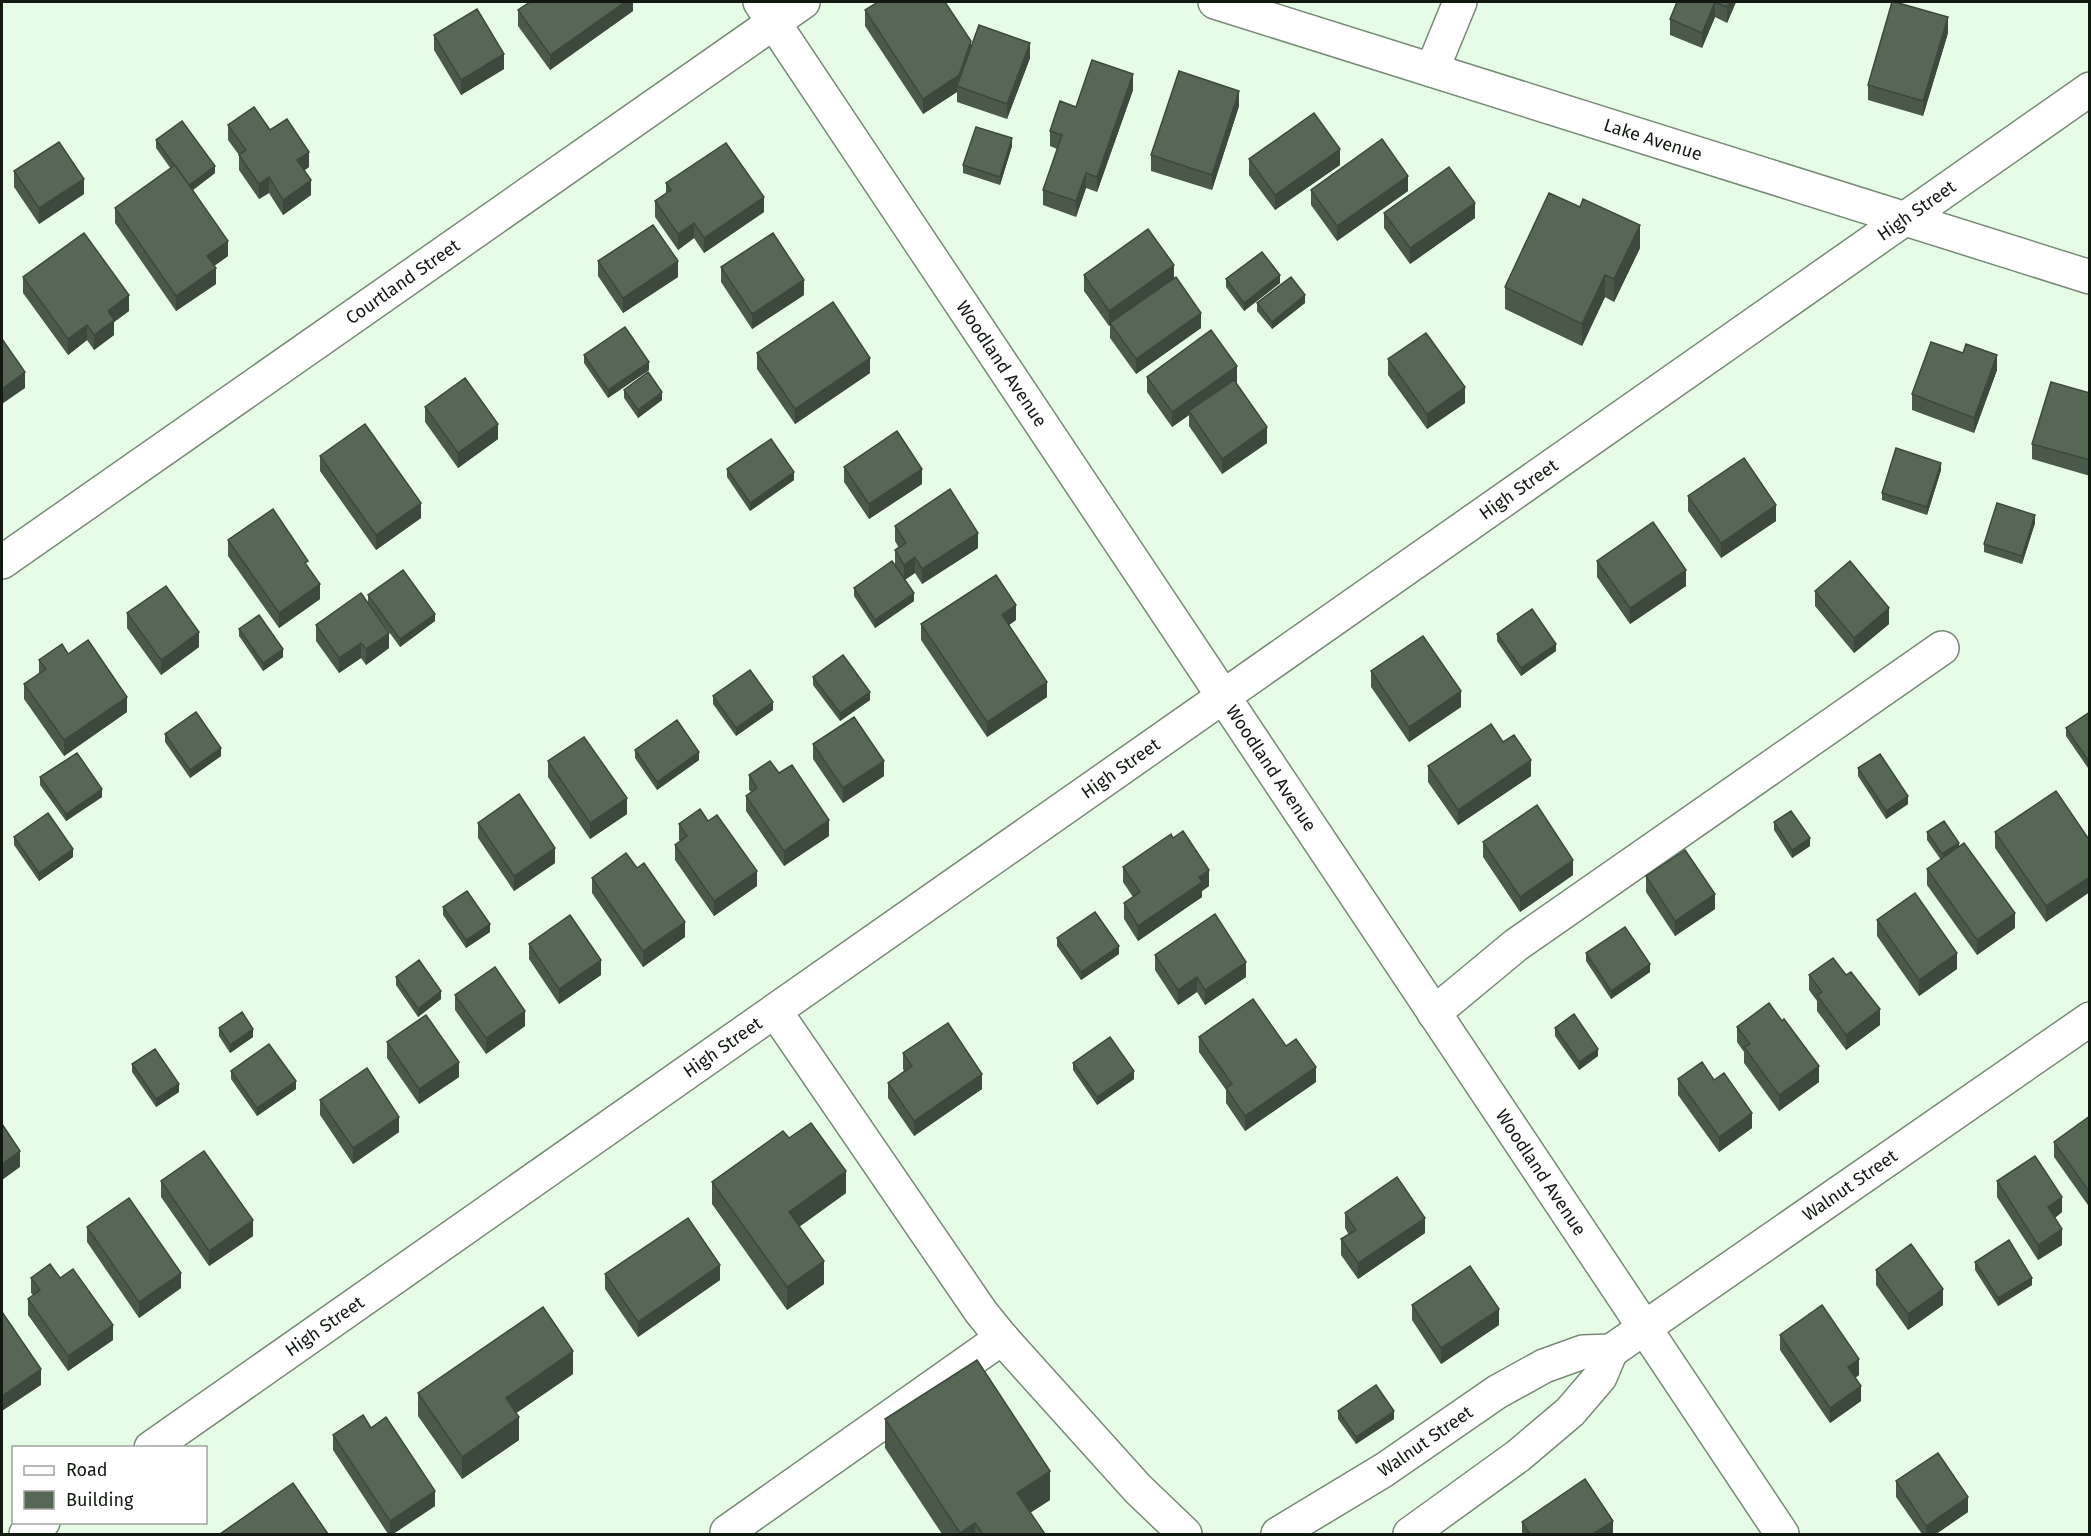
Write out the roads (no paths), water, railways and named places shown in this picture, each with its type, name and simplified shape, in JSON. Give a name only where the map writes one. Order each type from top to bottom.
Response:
[{"type":"street","name":"Courtland Street","points":[[2,562],[767,12],[803,2]]},
{"type":"street","points":[[1432,70],[1460,2]]},
{"type":"street","name":"Lake Avenue","points":[[1232,4],[1432,70],[2090,277]]},
{"type":"street","name":"Woodland Avenue","points":[[767,12],[1782,1534]]},
{"type":"street","name":"High Street","points":[[154,1446],[2090,89]]},
{"type":"street","points":[[1434,1013],[1516,945],[1942,648]]},
{"type":"street","points":[[775,1011],[981,1312],[1138,1489],[1185,1534]]},
{"type":"street","name":"Walnut Street","points":[[1278,1534],[1384,1470],[1507,1387],[1544,1366],[1583,1352],[1611,1351],[2090,1019]]},
{"type":"street","points":[[729,1534],[727,1532],[1002,1338]]},
{"type":"street","points":[[1410,1534],[1518,1456],[1570,1412],[1600,1377],[1611,1351]]},
{"type":"street","points":[[26,1534],[41,1524]]}]
